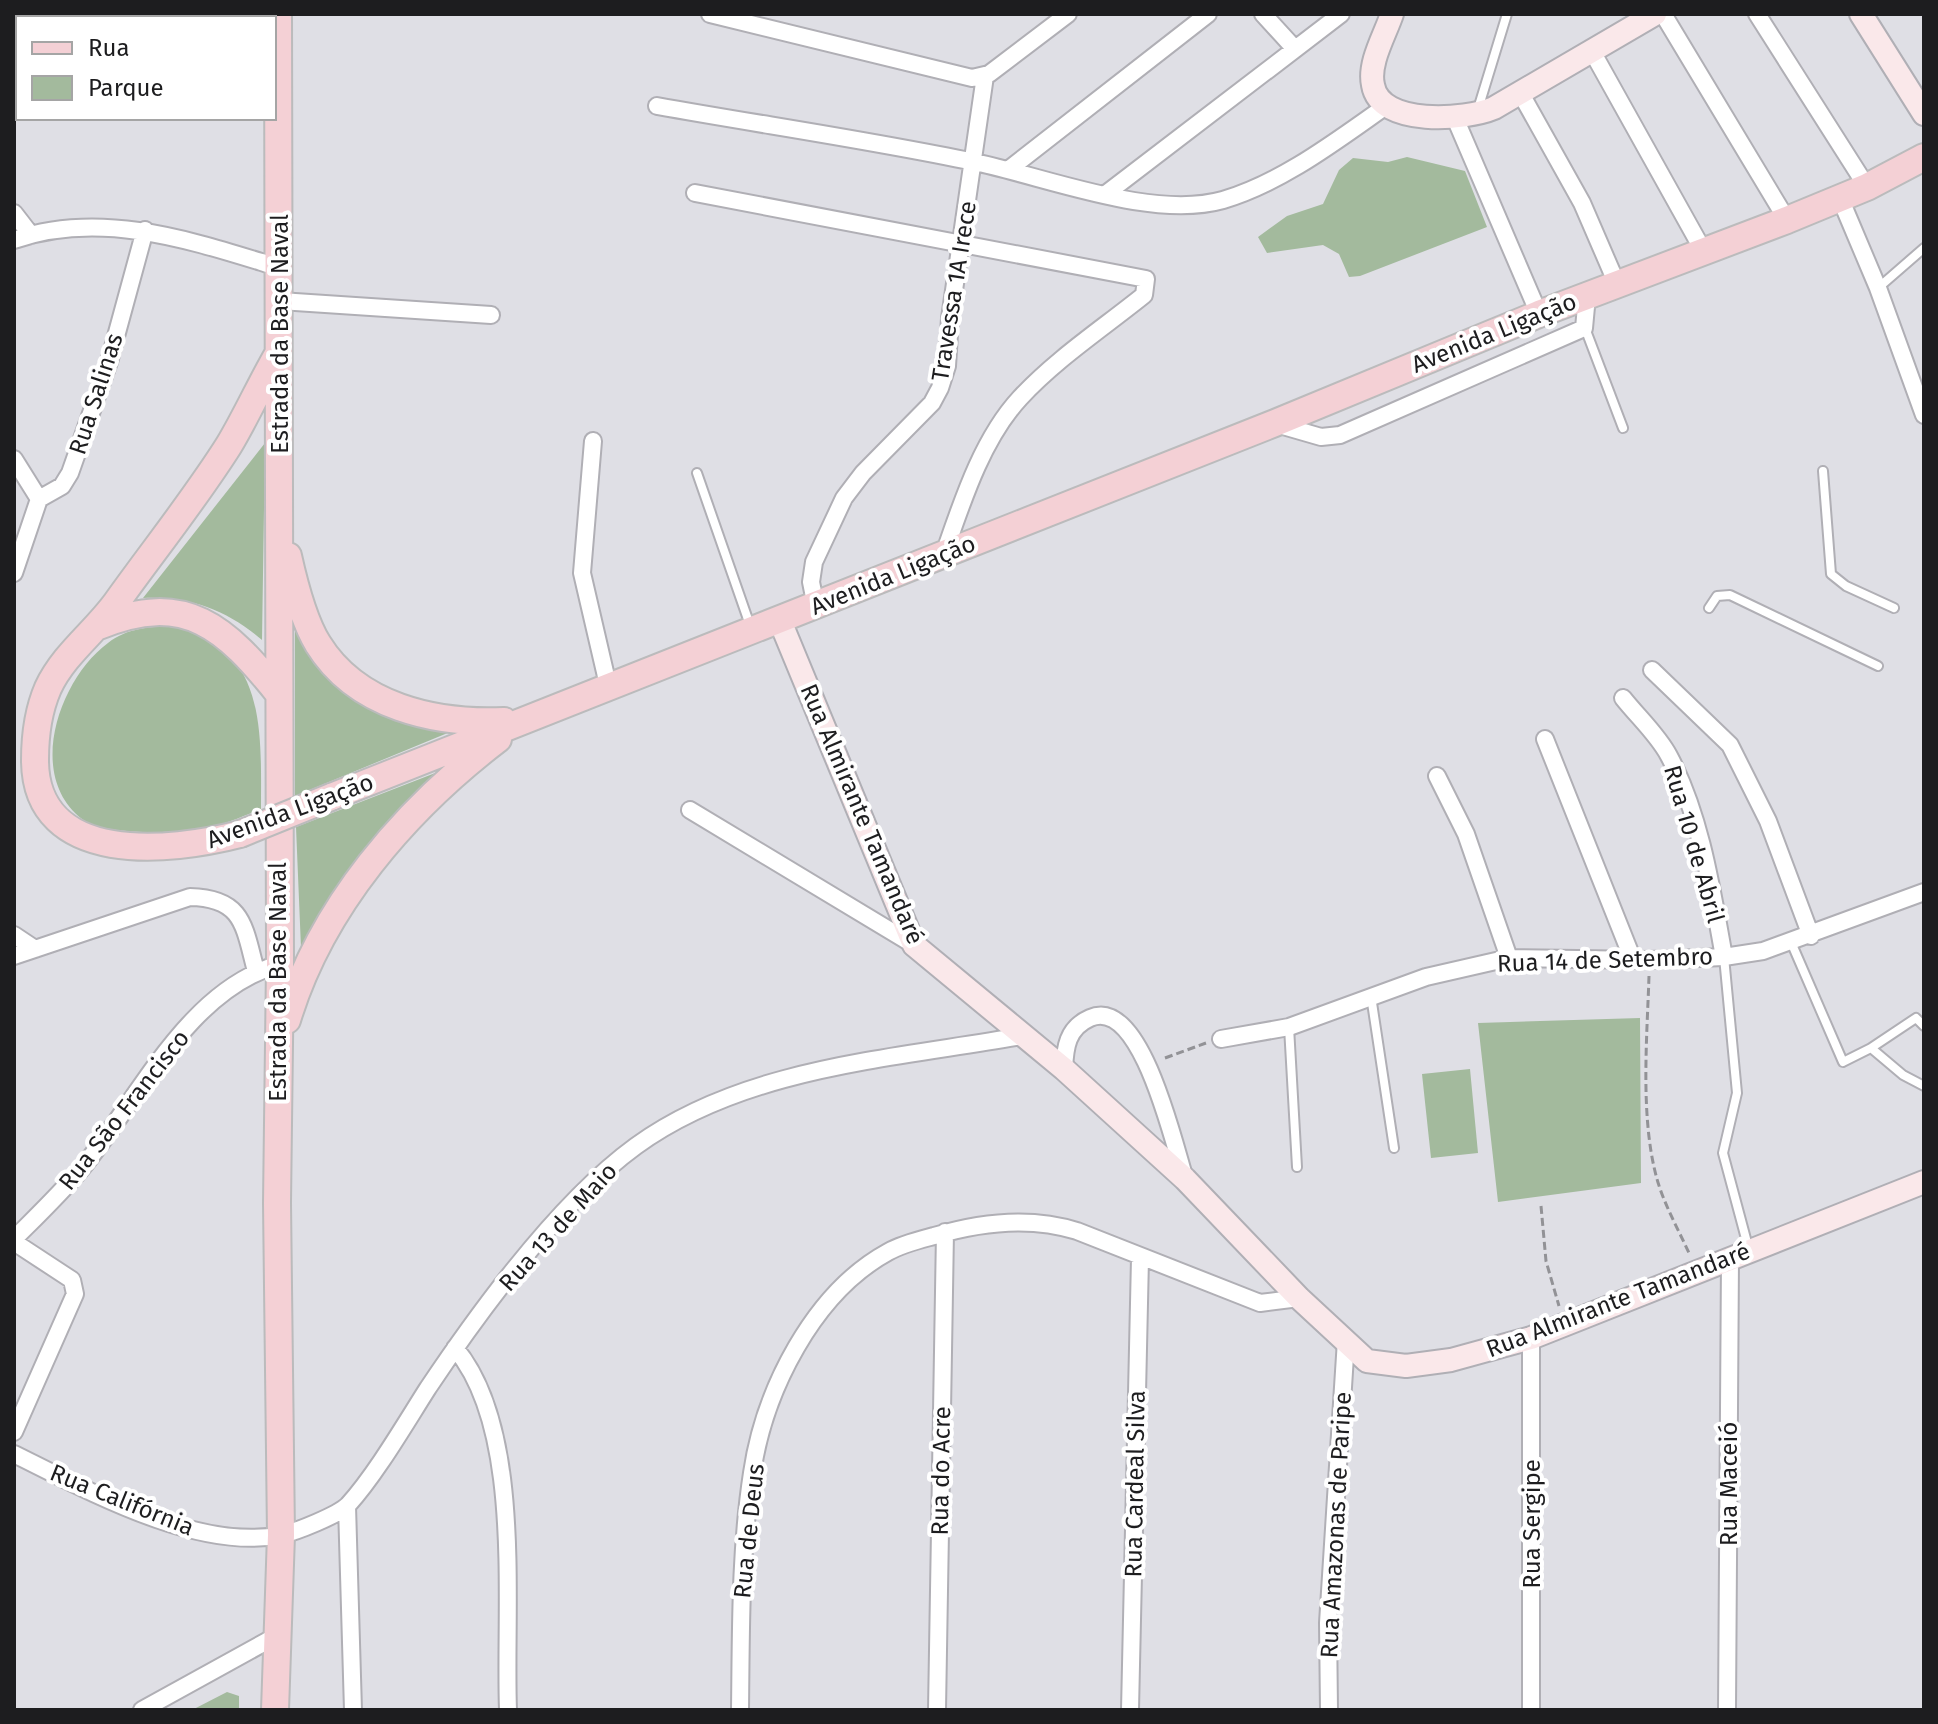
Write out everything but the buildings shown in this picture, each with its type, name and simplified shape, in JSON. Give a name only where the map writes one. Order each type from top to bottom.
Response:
[{"type":"main road","name":"Estrada da Base Naval","points":[[275,1710],[281,1535],[277,1203],[280,1044],[272,961],[279,694],[281,268],[278,14]]},
{"type":"main road","points":[[1392,14],[1372,73],[1377,97],[1386,106],[1465,117],[1521,94],[1655,14]]},
{"type":"main road","points":[[1861,14],[1924,114]]},
{"type":"main road","name":"Avenida Ligação","points":[[280,350],[229,444],[99,626],[71,652],[48,688],[41,709],[35,770],[44,801],[65,825],[84,836],[135,848],[197,845],[240,834],[608,685],[816,607],[1539,314],[1787,220],[1867,187],[1924,157]]},
{"type":"main road","points":[[280,522],[310,626],[316,642],[334,667],[358,686],[412,713],[472,723],[523,720]]},
{"type":"main road","name":"Avenida Ligação","points":[[99,626],[147,611],[172,611],[199,619],[227,634],[279,694]]},
{"type":"main road","name":"Rua Almirante Tamandaré","points":[[780,621],[914,945],[1064,1069],[1185,1179],[1299,1298],[1367,1361],[1406,1366],[1451,1360],[1531,1338],[1924,1182]]},
{"type":"main road","points":[[280,1044],[313,951],[354,886],[418,810],[484,750],[523,720]]},
{"type":"main road","points":[[272,961],[313,951]]},
{"type":"street","points":[[710,14],[965,77],[985,76],[1068,14]]},
{"type":"street","points":[[1008,170],[1208,14]]},
{"type":"street","points":[[1263,14],[1295,49]]},
{"type":"street","points":[[1107,193],[1341,14]]},
{"type":"street","points":[[1663,14],[1787,220]]},
{"type":"street","points":[[1757,14],[1867,187]]},
{"type":"street","points":[[1593,53],[1704,252]]},
{"type":"street","name":"Travessa 1A Irece","points":[[816,607],[811,582],[814,562],[844,498],[863,473],[932,403],[940,388],[947,366],[960,244],[975,162],[985,76]]},
{"type":"street","points":[[1521,94],[1582,203],[1617,284]]},
{"type":"street","points":[[657,106],[975,162],[1159,206],[1223,200],[1302,162],[1386,106]]},
{"type":"street","points":[[1465,117],[1539,314]]},
{"type":"street","points":[[695,193],[1140,275],[1148,283],[1144,295],[1035,385],[1008,413],[970,486],[944,554]]},
{"type":"street","points":[[1840,198],[1878,288],[1924,415]]},
{"type":"street","points":[[14,213],[31,235]]},
{"type":"street","points":[[14,240],[77,229],[145,230],[281,268]]},
{"type":"street","name":"Rua Salinas","points":[[39,499],[62,486],[70,473],[109,362],[145,230]]},
{"type":"street","points":[[1275,423],[1321,437],[1340,435],[1584,328],[1587,296]]},
{"type":"street","points":[[280,301],[491,315]]},
{"type":"street","points":[[593,441],[582,573],[608,685]]},
{"type":"street","points":[[14,459],[39,499],[14,573]]},
{"type":"street","points":[[1652,670],[1730,745],[1768,821],[1811,936]]},
{"type":"street","name":"Rua 10 de Abril","points":[[1623,698],[1668,755],[1678,779],[1711,886],[1724,957]]},
{"type":"street","points":[[1545,739],[1641,960]]},
{"type":"street","points":[[1437,776],[1466,834],[1509,958]]},
{"type":"street","points":[[690,810],[914,945]]},
{"type":"street","name":"Rua 14 de Setembro","points":[[1221,1039],[1289,1027],[1426,977],[1509,958],[1641,960],[1724,957],[1811,936],[1924,892]]},
{"type":"street","points":[[14,956],[190,897],[208,897],[220,900],[236,913],[272,961]]},
{"type":"street","points":[[14,935],[35,949]]},
{"type":"street","name":"Rua São Francisco","points":[[14,1241],[83,1166],[166,1051],[195,1020],[272,961]]},
{"type":"street","name":"Rua Almirante Tamandaré","points":[[1064,1069],[1070,1034],[1091,1017],[1104,1015],[1120,1020],[1148,1065],[1185,1179]]},
{"type":"street","name":"Rua 13 de Maio","points":[[347,1506],[455,1348],[579,1198],[633,1148],[678,1117],[725,1095],[820,1072],[1022,1036]]},
{"type":"street","name":"Rua de Deus","points":[[740,1710],[743,1572],[752,1471],[785,1371],[819,1314],[847,1282],[888,1252],[945,1232],[1014,1221],[1054,1224],[1260,1303],[1299,1298]]},
{"type":"street","name":"Rua do Acre","points":[[937,1710],[945,1232]]},
{"type":"street","points":[[14,1241],[72,1280],[75,1294],[14,1432]]},
{"type":"street","name":"Rua Maceió","points":[[1727,1710],[1740,1254]]},
{"type":"street","name":"Rua Cardeal Silva","points":[[1130,1710],[1140,1258]]},
{"type":"street","name":"Rua Sergipe","points":[[1531,1338],[1531,1710]]},
{"type":"street","name":"Rua Amazonas de Paripe","points":[[1329,1710],[1328,1623],[1346,1340]]},
{"type":"street","points":[[455,1348],[473,1370],[487,1405],[497,1457],[506,1537],[508,1710]]},
{"type":"street","name":"Rua Califórnia","points":[[14,1454],[75,1485],[201,1532],[243,1537],[281,1535]]},
{"type":"street","points":[[281,1535],[347,1506],[353,1710]]},
{"type":"street","points":[[142,1710],[278,1635]]},
{"type":"lane","points":[[1465,117],[1507,14]]},
{"type":"lane","points":[[1878,288],[1924,248]]},
{"type":"lane","points":[[1584,328],[1623,428]]},
{"type":"lane","points":[[1823,471],[1831,574],[1846,586],[1894,608]]},
{"type":"lane","points":[[697,473],[752,629]]},
{"type":"lane","points":[[1709,608],[1717,596],[1730,595],[1878,666]]},
{"type":"lane","points":[[1791,942],[1843,1062],[1871,1048],[1916,1018],[1924,1026]]},
{"type":"lane","points":[[1724,957],[1737,1093],[1723,1153],[1740,1254]]},
{"type":"lane","points":[[1371,995],[1394,1148]]},
{"type":"lane","points":[[1289,1027],[1297,1167]]},
{"type":"lane","points":[[1871,1048],[1903,1075],[1924,1086]]},
{"type":"path","points":[[1641,960],[1652,1153],[1657,1181],[1698,1273]]},
{"type":"path","points":[[1148,1065],[1221,1039]]},
{"type":"path","points":[[1541,1206],[1546,1261],[1565,1325]]},
{"type":"green space","points":[[1407,157],[1465,171],[1487,227],[1360,276],[1349,277],[1339,254],[1323,245],[1267,253],[1258,237],[1287,216],[1323,204],[1339,170],[1353,158],[1388,162]]},
{"type":"green space","points":[[265,443],[262,640],[235,620],[207,607],[192,602],[143,598]]},
{"type":"green space","points":[[295,613],[391,717],[450,732],[295,796]]},
{"type":"green space","points":[[172,626],[203,636],[226,652],[242,672],[252,695],[258,722],[261,809],[203,829],[141,832],[92,824],[82,819],[65,800],[55,778],[53,753],[64,702],[91,659],[115,638],[131,631]]},
{"type":"green space","points":[[443,770],[301,948],[296,827]]},
{"type":"green space","points":[[1640,1018],[1641,1183],[1498,1202],[1478,1023]]},
{"type":"green space","points":[[1470,1069],[1478,1153],[1431,1158],[1422,1074]]},
{"type":"green space","points":[[227,1692],[239,1696],[239,1710],[192,1710]]}]
